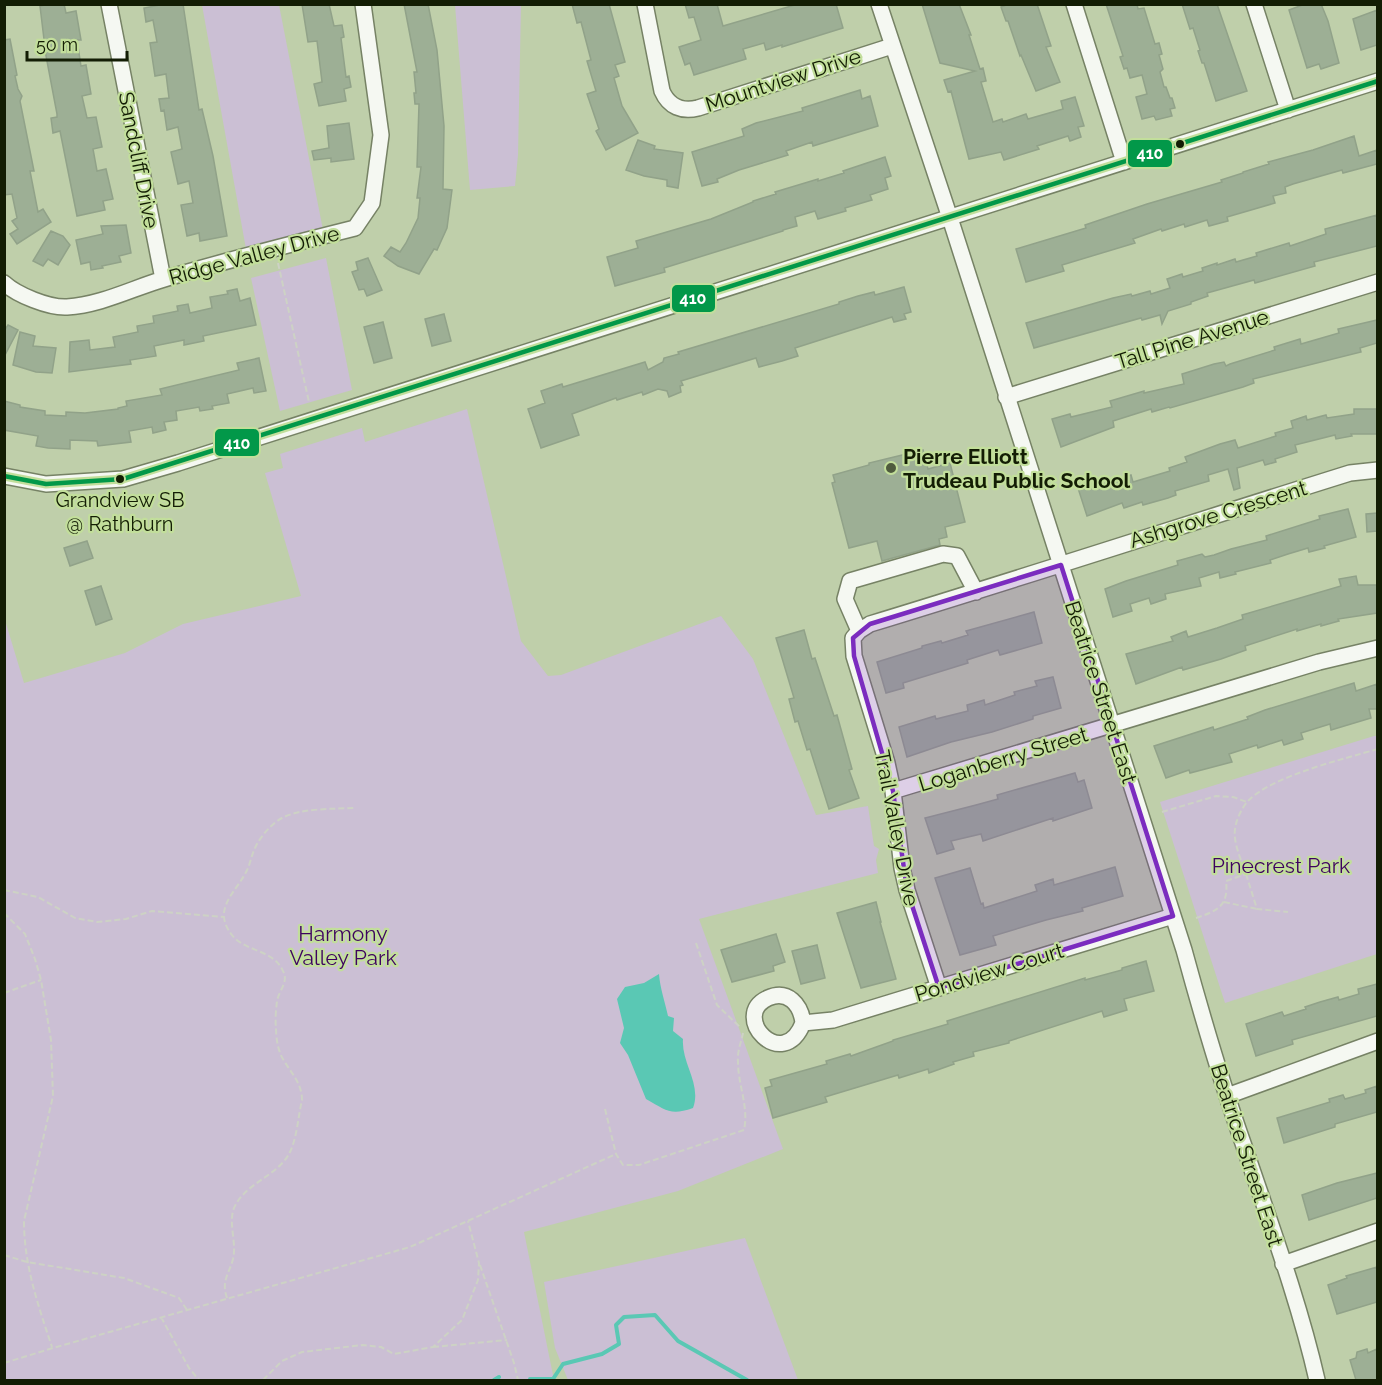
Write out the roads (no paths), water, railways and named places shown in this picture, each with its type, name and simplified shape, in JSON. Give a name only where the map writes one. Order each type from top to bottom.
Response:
[{"type":"street","name":"Sandcliff Drive","points":[[109,4],[163,279]]},
{"type":"street","name":"Ridge Valley Drive","points":[[4,283],[37,302],[65,308],[89,304],[163,279],[355,228],[372,203],[381,135],[363,4]]},
{"type":"street","name":"Mountview Drive","points":[[645,4],[662,91],[667,100],[680,109],[698,108],[892,46]]},
{"type":"street","name":"Beatrice Street East","points":[[879,4],[1113,726],[1173,916],[1202,1019],[1260,1188],[1307,1338],[1317,1380]]},
{"type":"street","points":[[1074,4],[1124,162]]},
{"type":"street","points":[[1254,4],[1288,110]]},
{"type":"street","points":[[4,477],[46,483],[123,479],[134,476],[325,418],[1377,81]]},
{"type":"street","name":"Tall Pine Avenue","points":[[1006,397],[1377,282]]},
{"type":"street","name":"Ashgrove Crescent","points":[[1061,565],[1350,473],[1377,470]]},
{"type":"street","points":[[976,592],[957,556],[943,554],[850,581],[845,599],[859,630],[870,624],[976,592],[1061,565]]},
{"type":"street","name":"Trail Valley Drive","points":[[859,630],[853,638],[854,656],[887,763],[893,791],[902,868],[910,900],[939,988]]},
{"type":"street","points":[[1113,726],[1319,662],[1377,648]]},
{"type":"street","name":"Loganberry Street","points":[[893,791],[1113,726]]},
{"type":"street","name":"Pondview Court","points":[[803,1023],[832,1020],[1173,916]]},
{"type":"street","points":[[1227,1096],[1377,1041]]},
{"type":"street","points":[[1283,1264],[1377,1231]]},
{"type":"water","points":[[659,974],[668,1016],[674,1018],[673,1031],[683,1039],[685,1057],[695,1090],[693,1108],[679,1112],[668,1111],[646,1099],[628,1055],[620,1043],[624,1028],[617,999],[625,987],[644,983]]},
{"type":"waterway","points":[[530,1379],[553,1379],[563,1364],[602,1354],[619,1344],[616,1325],[624,1317],[655,1315],[678,1341],[747,1380]]},
{"type":"waterway","points":[[494,1380],[499,1377]]},
{"type":"place","name":"Pierre Elliott Trudeau Public School","points":[[891,468]]},
{"type":"place","name":"Grandview SB @ Rathburn","points":[[120,479]]},
{"type":"park label","name":"Pinecrest Park","points":[[1281,865]]},
{"type":"park label","name":"Harmony Valley Park","points":[[343,945]]}]
